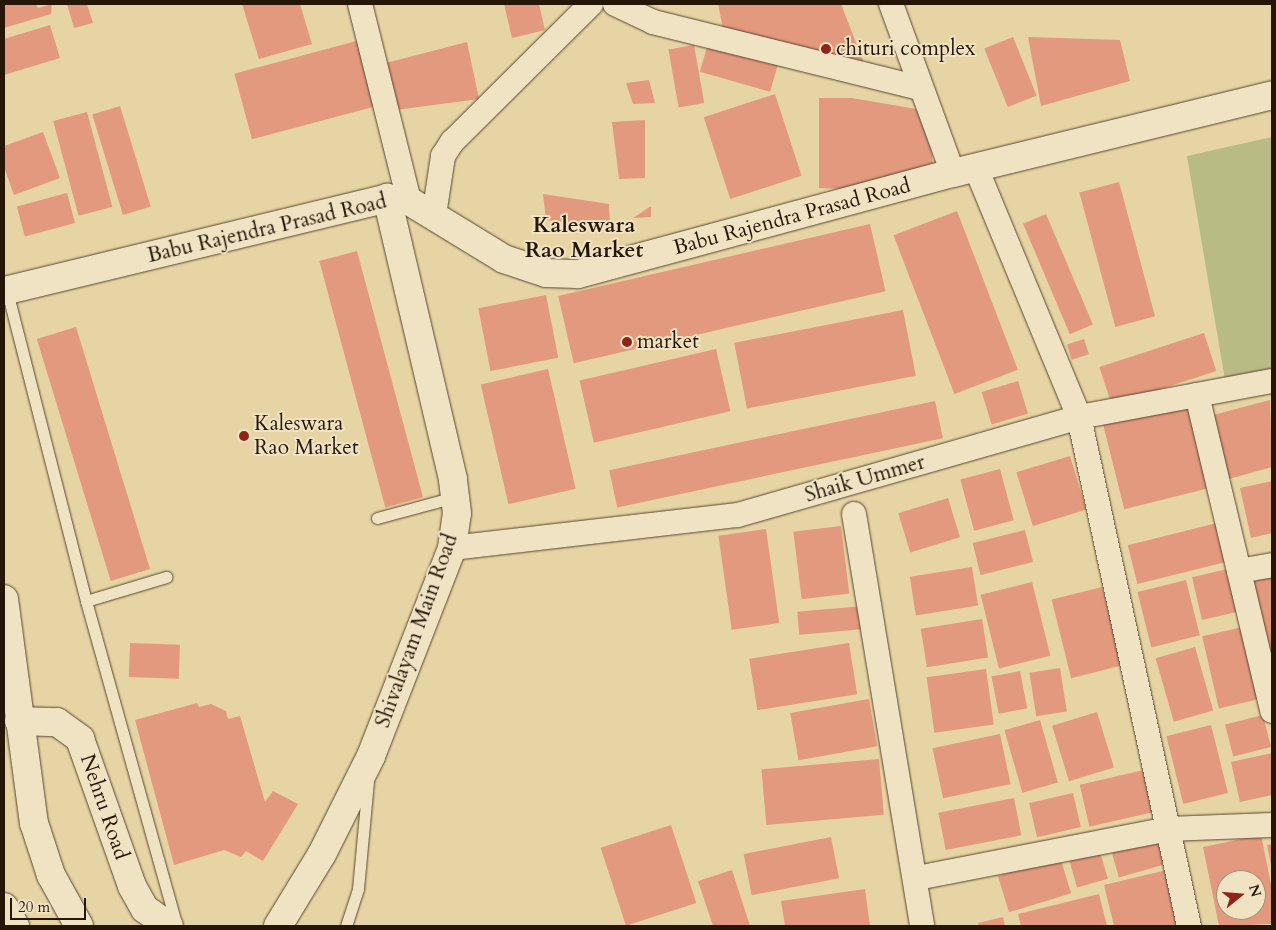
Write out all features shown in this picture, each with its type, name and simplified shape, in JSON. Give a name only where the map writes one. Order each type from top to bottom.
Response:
[{"type":"street","points":[[360,4],[398,200]]},
{"type":"street","points":[[434,215],[443,156],[452,142],[591,4]]},
{"type":"street","points":[[615,4],[653,22],[919,88]]},
{"type":"street","points":[[892,4],[919,88],[965,170],[1079,417],[1189,926]]},
{"type":"street","name":"Babu Rajendra Prasad Road","points":[[5,291],[398,200],[434,215],[504,259],[546,273],[578,274],[965,170],[1272,95]]},
{"type":"street","name":"Shivalayam Main Road","points":[[278,926],[322,854],[371,756],[452,548],[455,497],[398,200]]},
{"type":"street","name":"Shaik Ummer","points":[[452,548],[738,515],[1079,417],[1272,381]]},
{"type":"street","points":[[1197,395],[1239,571],[1268,673],[1272,710]]},
{"type":"street","points":[[854,514],[917,878],[922,926]]},
{"type":"street","points":[[1239,571],[1272,565]]},
{"type":"street","points":[[4,598],[34,823],[51,875],[79,926]]},
{"type":"street","name":"Nehru Road","points":[[19,721],[57,722],[80,739],[132,886],[145,909],[168,926]]},
{"type":"street","points":[[917,878],[1168,830],[1272,825]]},
{"type":"street","points":[[4,907],[15,926]]},
{"type":"lane","points":[[5,291],[86,601],[177,926]]},
{"type":"lane","points":[[377,518],[455,497]]},
{"type":"lane","points":[[86,601],[166,577]]},
{"type":"lane","points":[[346,926],[358,889],[371,756]]},
{"type":"green space","points":[[1272,137],[1272,369],[1225,380],[1187,156]]},
{"type":"building","points":[[4,4],[36,4],[38,8],[52,4],[51,14],[4,28]]},
{"type":"building","points":[[67,4],[87,4],[93,23],[74,28]]},
{"type":"building","points":[[242,4],[300,4],[312,44],[259,59]]},
{"type":"building","points":[[504,4],[539,4],[545,30],[512,38]]},
{"type":"building","name":"chituri complex","points":[[718,4],[841,4],[865,66],[724,33]]},
{"type":"building","points":[[50,25],[60,58],[4,75],[4,39]]},
{"type":"building","points":[[1013,37],[1037,95],[1008,107],[984,49]]},
{"type":"building","points":[[1028,37],[1120,40],[1130,81],[1041,106]]},
{"type":"building","points":[[360,40],[378,106],[252,139],[234,74]]},
{"type":"building","points":[[709,40],[779,60],[770,92],[700,72]]},
{"type":"building","points":[[467,42],[479,99],[396,110],[382,64]]},
{"type":"building","points":[[694,45],[704,103],[679,108],[668,50]]},
{"type":"building","points":[[649,80],[655,103],[633,104],[626,83]]},
{"type":"building","points":[[775,94],[802,176],[730,199],[704,117]]},
{"type":"building","points":[[819,98],[852,98],[928,111],[933,165],[843,189],[819,188]]},
{"type":"building","points":[[120,106],[151,206],[123,215],[92,114]]},
{"type":"building","points":[[87,112],[112,207],[79,216],[53,121]]},
{"type":"building","points":[[645,120],[645,178],[619,179],[612,122]]},
{"type":"building","points":[[43,132],[60,178],[14,195],[4,167],[4,146]]},
{"type":"building","points":[[1119,182],[1155,316],[1115,327],[1079,193]]},
{"type":"building","points":[[67,193],[75,223],[25,236],[17,206]]},
{"type":"building","points":[[543,194],[609,204],[610,228],[546,220]]},
{"type":"building","points":[[651,206],[651,217],[633,218]]},
{"type":"building","points":[[957,211],[1018,370],[954,394],[894,235]]},
{"type":"building","points":[[1046,214],[1093,324],[1070,334],[1023,224]]},
{"type":"building","points":[[870,224],[886,291],[574,363],[558,296]]},
{"type":"building","points":[[357,251],[423,497],[385,507],[319,261]]},
{"type":"building","points":[[546,295],[558,358],[490,371],[478,308]]},
{"type":"building","points":[[903,310],[916,376],[747,409],[734,343]]},
{"type":"building","points":[[76,327],[150,569],[111,581],[37,339]]},
{"type":"building","points":[[1204,333],[1216,371],[1112,405],[1099,367]]},
{"type":"building","points":[[1084,339],[1089,354],[1072,360],[1067,345]]},
{"type":"building","points":[[716,349],[730,411],[594,443],[580,380]]},
{"type":"building","points":[[548,369],[576,489],[508,504],[481,385]]},
{"type":"building","points":[[1018,381],[1028,414],[992,425],[982,392]]},
{"type":"building","points":[[1270,400],[1272,467],[1229,479],[1213,415]]},
{"type":"building","points":[[935,401],[943,438],[617,507],[609,470]]},
{"type":"building","points":[[1191,401],[1213,487],[1124,509],[1103,423]]},
{"type":"building","points":[[1070,456],[1086,510],[1033,526],[1016,472]]},
{"type":"building","points":[[1000,469],[1014,520],[974,531],[960,480]]},
{"type":"building","points":[[1272,481],[1272,533],[1251,538],[1240,488]]},
{"type":"building","points":[[948,498],[960,537],[910,552],[898,513]]},
{"type":"building","points":[[1217,523],[1227,562],[1137,584],[1128,545]]},
{"type":"building","points":[[841,526],[849,593],[802,599],[793,532]]},
{"type":"building","points":[[766,529],[779,623],[732,630],[718,536]]},
{"type":"building","points":[[1025,530],[1033,562],[981,575],[973,543]]},
{"type":"building","points":[[972,567],[978,606],[916,615],[910,577]]},
{"type":"building","points":[[1232,568],[1242,611],[1202,620],[1192,577]]},
{"type":"building","points":[[1272,573],[1272,657],[1270,657],[1251,579]]},
{"type":"building","points":[[1186,580],[1200,635],[1151,647],[1137,592]]},
{"type":"building","points":[[1032,582],[1050,656],[999,669],[981,595]]},
{"type":"building","points":[[1102,587],[1122,666],[1071,678],[1052,600]]},
{"type":"building","points":[[863,606],[865,629],[799,635],[797,612]]},
{"type":"building","points":[[982,619],[988,658],[927,667],[921,629]]},
{"type":"building","points":[[1247,626],[1264,698],[1219,708],[1202,636]]},
{"type":"building","points":[[130,643],[180,645],[179,679],[129,677]]},
{"type":"building","points":[[849,643],[857,694],[757,710],[749,659]]},
{"type":"building","points":[[1195,647],[1213,710],[1174,722],[1156,658]]},
{"type":"building","points":[[1060,668],[1067,711],[1036,716],[1029,673]]},
{"type":"building","points":[[986,669],[994,724],[934,733],[927,677]]},
{"type":"building","points":[[1020,671],[1027,708],[999,714],[992,677]]},
{"type":"building","points":[[869,699],[877,746],[799,760],[790,713]]},
{"type":"building","points":[[197,703],[199,707],[211,704],[226,711],[228,719],[240,716],[265,802],[273,791],[298,804],[263,861],[246,851],[241,857],[224,850],[174,865],[135,720]]},
{"type":"building","points":[[1097,712],[1114,767],[1069,781],[1052,726]]},
{"type":"building","points":[[1263,715],[1271,747],[1233,756],[1225,724]]},
{"type":"building","points":[[1040,720],[1058,782],[1022,793],[1004,730]]},
{"type":"building","points":[[1211,725],[1228,793],[1183,804],[1166,736]]},
{"type":"building","points":[[1000,734],[1011,784],[943,798],[933,748]]},
{"type":"building","points":[[1272,753],[1272,795],[1240,802],[1231,762]]},
{"type":"building","points":[[879,759],[884,815],[766,825],[761,769]]},
{"type":"building","points":[[1144,770],[1154,812],[1089,827],[1080,785]]},
{"type":"building","points":[[1073,793],[1081,827],[1037,837],[1029,803]]},
{"type":"building","points":[[1014,798],[1021,835],[946,850],[938,813]]},
{"type":"building","points":[[671,825],[696,903],[626,926],[601,848]]},
{"type":"building","points":[[1261,835],[1272,889],[1272,924],[1219,926],[1218,920],[1266,920],[1266,870],[1216,870],[1216,911],[1203,847]]},
{"type":"building","points":[[1158,836],[1166,864],[1119,877],[1111,850]]},
{"type":"building","points":[[831,837],[839,878],[752,895],[744,854]]},
{"type":"building","points":[[1272,844],[1272,865],[1271,865],[1267,845]]},
{"type":"building","points":[[1099,848],[1108,879],[1077,888],[1068,857]]},
{"type":"building","points":[[1060,857],[1071,893],[1009,912],[998,876]]},
{"type":"building","points":[[732,870],[750,926],[713,926],[698,881]]},
{"type":"building","points":[[1167,870],[1181,926],[1114,926],[1104,885]]},
{"type":"building","points":[[865,889],[870,926],[785,926],[781,901]]},
{"type":"building","points":[[1099,894],[1107,926],[1021,926],[1018,914]]},
{"type":"building","points":[[1003,917],[1005,926],[979,926],[978,923]]},
{"type":"place","name":"chituri complex","points":[[826,49]]},
{"type":"place","name":"market","points":[[627,342]]},
{"type":"place","name":"Kaleswara Rao Market","points":[[244,436]]},
{"type":"district","name":"Kaleswara Rao Market","points":[[584,238]]}]
